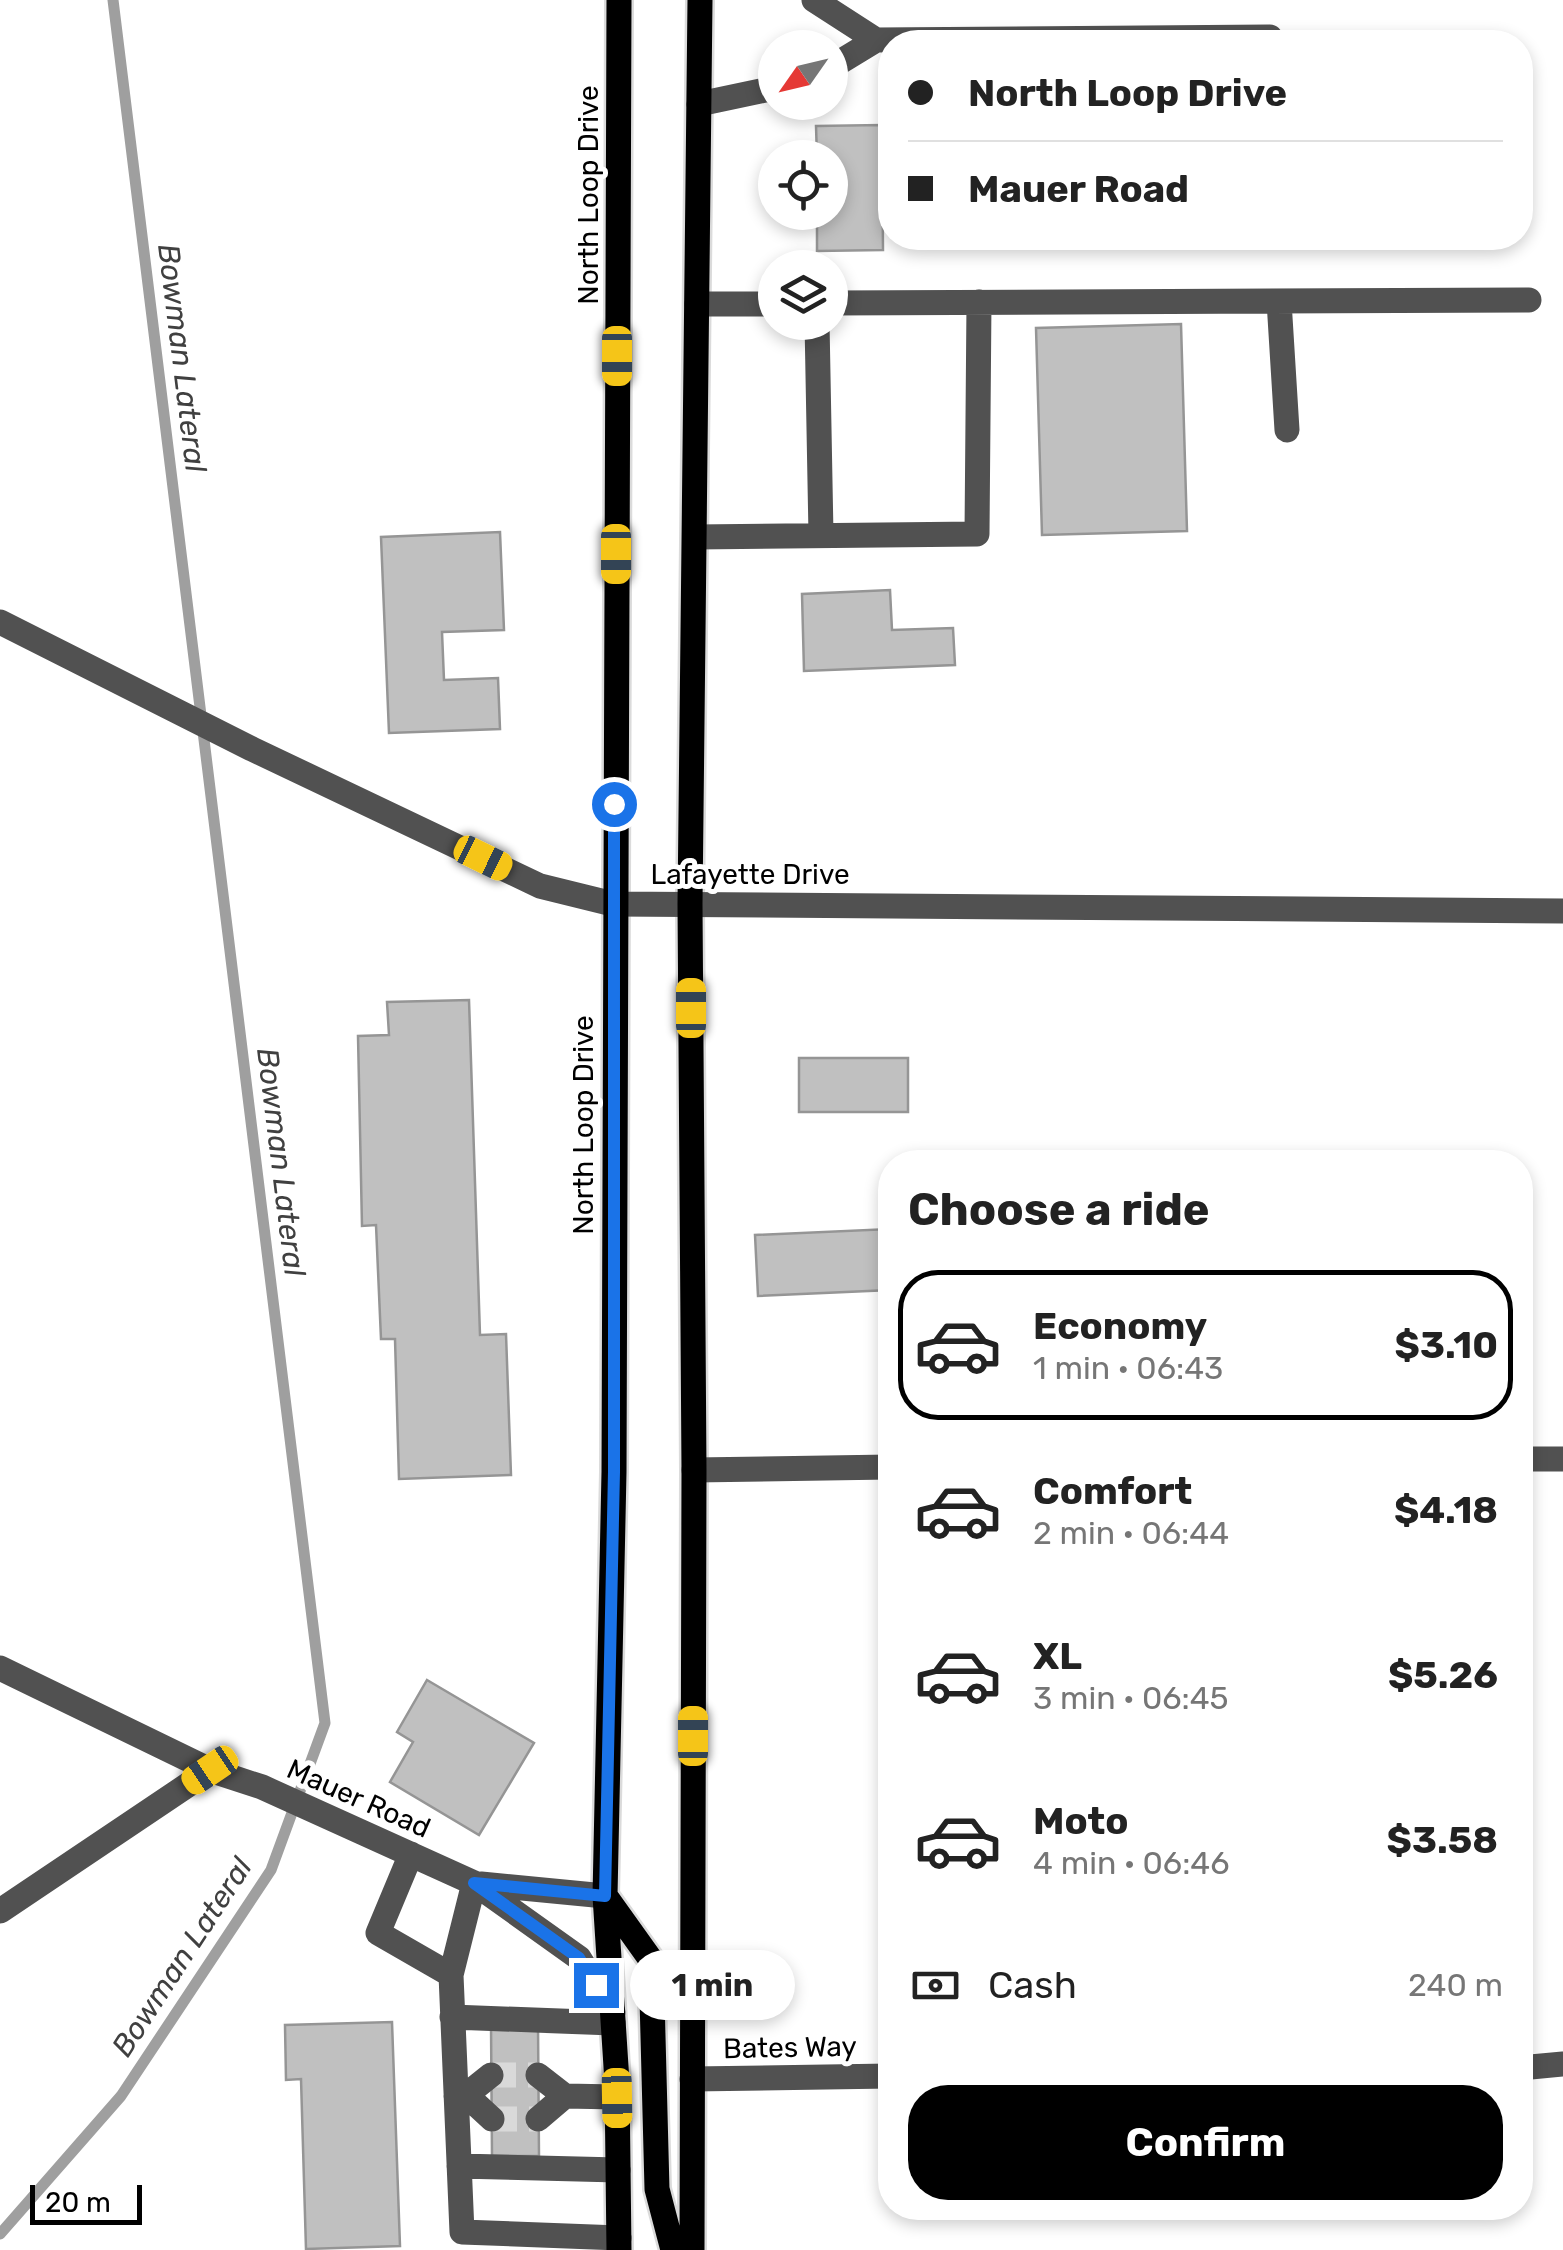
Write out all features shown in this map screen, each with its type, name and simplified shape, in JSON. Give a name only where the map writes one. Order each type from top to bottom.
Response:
[{"type":"main road","name":"North Loop Drive","points":[[619,0],[614,1472],[605,1896],[617,2098],[619,2244]]},
{"type":"main road","points":[[692,2250],[694,1470],[690,904],[700,0]]},
{"type":"main road","points":[[605,1896],[651,1960],[657,2189],[673,2250]]},
{"type":"street","points":[[814,0],[876,40],[848,57]]},
{"type":"street","points":[[699,104],[758,92]]},
{"type":"street","points":[[848,303],[1529,300]]},
{"type":"street","points":[[1279,301],[1287,430]]},
{"type":"street","points":[[695,537],[977,534],[979,302]]},
{"type":"street","points":[[696,304],[758,304]]},
{"type":"street","points":[[817,340],[822,535]]},
{"type":"street","name":"Lafayette Drive","points":[[0,622],[252,749],[540,886],[613,904],[1563,911]]},
{"type":"street","points":[[1533,1459],[1563,1459]]},
{"type":"street","points":[[694,1470],[878,1467]]},
{"type":"street","name":"Mauer Road","points":[[0,1668],[210,1770],[262,1787],[474,1883],[579,1958],[613,2018]]},
{"type":"street","points":[[0,1911],[210,1770]]},
{"type":"street","points":[[411,1854],[378,1933],[451,1975]]},
{"type":"street","points":[[474,1883],[451,1975],[461,2096],[462,2232],[619,2244]]},
{"type":"street","name":"Mauer Road","points":[[474,1883],[605,1896]]},
{"type":"street","points":[[452,2017],[613,2018]]},
{"type":"street","points":[[1533,2067],[1563,2064]]},
{"type":"street","points":[[461,2096],[491,2075]]},
{"type":"street","points":[[538,2075],[565,2096],[617,2098]]},
{"type":"street","name":"Bates Way","points":[[692,2079],[878,2076]]},
{"type":"street","points":[[461,2096],[492,2120]]},
{"type":"street","points":[[538,2118],[565,2096]]},
{"type":"street","points":[[460,2166],[618,2170]]},
{"type":"building","points":[[878,125],[878,250],[883,250],[848,251],[817,250],[817,230],[848,230],[848,140],[816,140],[816,126]]},
{"type":"building","points":[[1181,324],[1187,531],[1042,535],[1036,328]]},
{"type":"building","points":[[500,532],[504,630],[442,632],[444,680],[498,678],[500,729],[389,733],[381,537]]},
{"type":"building","points":[[890,590],[892,630],[953,628],[955,665],[804,671],[802,594]]},
{"type":"building","points":[[469,1000],[480,1335],[506,1334],[511,1475],[399,1479],[395,1339],[381,1339],[376,1225],[362,1226],[358,1036],[389,1035],[387,1002]]},
{"type":"building","points":[[799,1058],[908,1058],[908,1112],[799,1112]]},
{"type":"building","points":[[878,1230],[878,1291],[758,1296],[755,1235]]},
{"type":"building","points":[[427,1680],[534,1743],[479,1835],[390,1782],[413,1742],[397,1732]]},
{"type":"building","points":[[392,2022],[400,2246],[306,2249],[301,2079],[286,2080],[285,2025]]},
{"type":"building","points":[[491,2024],[538,2024],[539,2156],[492,2156]]},
{"type":"waterway","name":"Bowman Lateral","points":[[0,2234],[121,2096],[271,1870],[325,1723],[113,0]]},
{"type":"tunnel","points":[[491,2075],[538,2075]]},
{"type":"tunnel","points":[[492,2119],[538,2119]]},
{"type":"route","points":[[596,1985],[579,1958],[474,1883],[605,1896],[614,1472],[614,804]]}]
